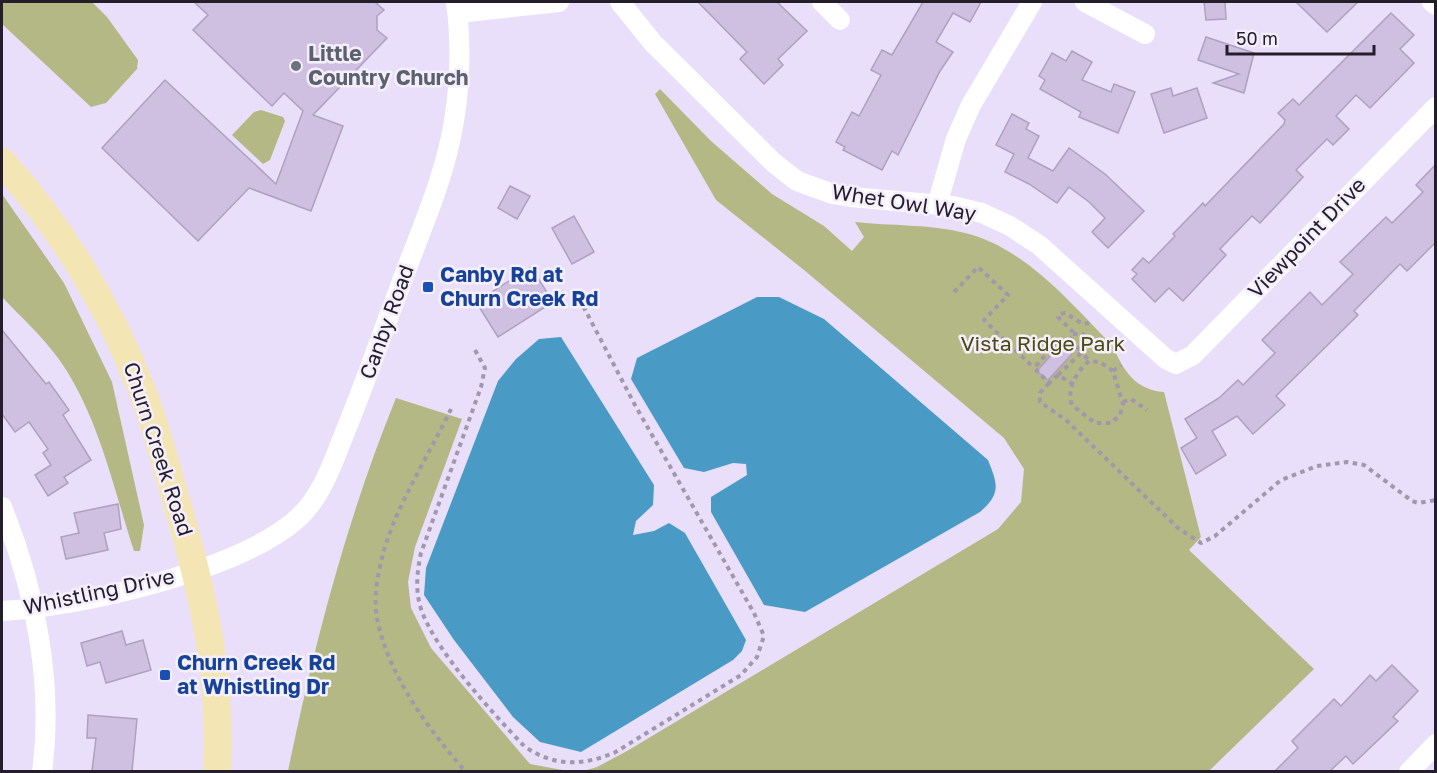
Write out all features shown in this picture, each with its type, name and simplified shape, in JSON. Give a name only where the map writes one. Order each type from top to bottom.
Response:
[{"type":"main road","name":"Churn Creek Road","points":[[2,162],[77,262],[123,346],[148,408],[205,605],[219,727],[218,771]]},
{"type":"street","points":[[457,7],[558,2]]},
{"type":"street","name":"Whet Owl Way","points":[[620,2],[653,43],[774,163],[797,181],[842,196],[937,205],[982,213],[1025,235],[1166,359],[1176,364]]},
{"type":"street","points":[[822,2],[840,20]]},
{"type":"street","points":[[937,205],[956,140],[971,105],[1032,2]]},
{"type":"street","points":[[1085,2],[1145,34]]},
{"type":"street","points":[[1432,2],[1436,5]]},
{"type":"street","name":"Canby Road","points":[[196,571],[284,530],[299,518],[319,491],[368,377],[447,156],[458,81],[457,7]]},
{"type":"street","name":"Viewpoint Drive","points":[[1176,364],[1193,355],[1436,107]]},
{"type":"street","points":[[2,507],[28,586],[32,609],[45,698],[42,771]]},
{"type":"street","name":"Whistling Drive","points":[[2,611],[32,609],[144,587],[196,571]]},
{"type":"street","points":[[1409,771],[1436,744]]},
{"type":"path","points":[[954,292],[978,267],[1008,295],[984,320],[1049,383]]},
{"type":"path","points":[[475,350],[485,368],[481,387],[421,553],[417,582],[421,607],[446,653],[524,746],[536,754],[564,764],[595,760],[614,753],[741,675],[757,657],[764,636],[754,613],[636,407],[580,300]]},
{"type":"path","points":[[1089,322],[1083,324],[1061,313],[1058,317],[1073,334],[1083,334],[1088,340],[1086,348],[1040,393],[1040,402],[1066,420],[1178,528],[1201,543],[1223,529],[1288,475],[1317,466],[1347,462],[1364,465],[1412,501],[1418,503],[1436,500]]},
{"type":"path","points":[[1071,340],[1073,334]]},
{"type":"path","points":[[1034,368],[1057,342],[1071,340]]},
{"type":"path","points":[[1071,340],[1089,361],[1100,362],[1113,370],[1123,402],[1120,415],[1112,423],[1095,423],[1072,405],[1070,399],[1073,384],[1080,370],[1089,361]]},
{"type":"path","points":[[1113,370],[1121,366]]},
{"type":"path","points":[[1058,375],[1073,384]]},
{"type":"path","points":[[1123,402],[1131,399],[1147,410]]},
{"type":"path","points":[[451,409],[394,524],[383,554],[376,605],[383,640],[402,682],[438,738],[466,771]]},
{"type":"green space","points":[[2,2],[92,2],[107,17],[138,60],[137,69],[106,103],[91,107],[2,24]]},
{"type":"green space","name":"Vista Ridge Park","points":[[660,89],[711,141],[772,194],[824,226],[852,251],[864,237],[855,222],[951,230],[987,240],[1008,251],[1046,279],[1080,312],[1113,346],[1131,377],[1145,387],[1164,392],[1201,537],[1189,550],[1314,669],[1209,771],[580,772],[597,767],[627,751],[998,529],[1021,502],[1024,469],[1004,438],[804,270],[716,200],[655,94]]},
{"type":"green space","points":[[261,110],[283,117],[285,121],[270,160],[263,164],[232,135],[254,112]]},
{"type":"green space","points":[[2,194],[64,283],[112,382],[144,525],[140,551],[134,551],[94,426],[72,379],[45,342],[2,297]]},
{"type":"green space","points":[[396,398],[462,419],[415,547],[408,582],[411,608],[431,648],[530,764],[568,771],[288,771],[333,582],[362,489]]},
{"type":"water","points":[[757,297],[779,297],[824,319],[988,460],[996,488],[992,499],[980,512],[805,612],[764,605],[711,512],[711,497],[747,475],[746,464],[733,463],[704,472],[684,468],[631,379],[637,358]]},
{"type":"water","points":[[561,337],[654,485],[653,505],[636,521],[633,535],[654,531],[669,523],[685,533],[746,640],[742,651],[733,660],[581,752],[540,742],[513,717],[454,640],[424,595],[426,568],[498,381],[516,359],[539,339]]},
{"type":"building","points":[[194,2],[375,2],[384,10],[377,16],[377,30],[387,38],[313,115],[343,126],[311,211],[249,188],[198,241],[102,148],[165,80],[276,184],[303,111],[284,93],[272,106],[193,30],[208,15]]},
{"type":"building","points":[[698,2],[777,2],[807,31],[778,59],[783,65],[764,84],[740,59],[747,52]]},
{"type":"building","points":[[923,2],[981,2],[970,22],[953,13],[936,42],[953,52],[940,71],[898,155],[892,151],[882,170],[843,150],[845,147],[836,142],[852,112],[859,116],[881,75],[871,70],[882,50],[892,55]]},
{"type":"building","points":[[1204,2],[1225,2],[1226,19],[1206,20]]},
{"type":"building","points":[[1296,2],[1358,2],[1327,32]]},
{"type":"building","points":[[1391,13],[1414,35],[1400,49],[1414,63],[1370,108],[1356,95],[1336,116],[1349,129],[1333,145],[1327,139],[1296,170],[1303,177],[1260,223],[1252,216],[1220,249],[1226,255],[1183,301],[1169,288],[1155,302],[1132,279],[1137,274],[1132,270],[1143,258],[1149,263],[1203,203],[1205,206],[1284,124],[1285,120],[1278,113],[1293,99],[1299,105]]},
{"type":"building","points":[[1206,37],[1254,53],[1244,93],[1213,83],[1239,74],[1198,60]]},
{"type":"building","points":[[1072,51],[1092,62],[1082,80],[1111,92],[1114,84],[1135,92],[1118,133],[1079,117],[1081,112],[1040,89],[1045,80],[1039,76],[1052,53],[1066,61]]},
{"type":"building","points":[[1171,88],[1173,96],[1197,88],[1207,118],[1164,133],[1151,94]]},
{"type":"building","points":[[1012,114],[1029,123],[1026,129],[1039,136],[1028,158],[1053,171],[1069,148],[1105,174],[1144,211],[1108,248],[1092,232],[1105,218],[1069,187],[1057,203],[1029,184],[1005,172],[1014,154],[996,145]]},
{"type":"building","points":[[1436,164],[1436,242],[1407,271],[1400,264],[1354,311],[1358,315],[1276,396],[1285,405],[1253,434],[1237,416],[1212,431],[1226,455],[1196,474],[1181,448],[1197,438],[1185,419],[1219,398],[1238,380],[1243,385],[1275,353],[1262,340],[1310,292],[1322,305],[1353,274],[1340,262],[1386,217],[1392,223],[1423,192],[1416,185]]},
{"type":"building","points":[[510,186],[530,196],[517,219],[498,208]]},
{"type":"building","points":[[574,216],[594,252],[572,264],[552,228]]},
{"type":"building","points":[[531,267],[553,302],[498,337],[476,302]]},
{"type":"building","points":[[2,330],[46,384],[49,382],[69,410],[63,415],[91,460],[64,477],[68,483],[48,496],[35,475],[51,465],[43,453],[48,449],[29,422],[15,432],[2,414]]},
{"type":"building","points":[[1061,344],[1072,354],[1048,380],[1037,371]]},
{"type":"building","points":[[118,504],[121,529],[104,533],[108,550],[66,559],[61,537],[79,533],[74,513]]},
{"type":"building","points":[[122,631],[126,645],[143,640],[151,670],[106,683],[100,662],[87,666],[81,643]]},
{"type":"building","points":[[1392,665],[1418,691],[1393,717],[1398,721],[1353,764],[1346,756],[1330,771],[1275,771],[1298,748],[1292,741],[1334,699],[1341,706],[1370,675],[1376,681]]},
{"type":"building","points":[[88,715],[137,719],[132,771],[92,771],[96,738],[87,738]]},
{"type":"place","name":"Little Country Church","points":[[296,66]]},
{"type":"place","name":"Canby Rd at Churn Creek Rd","points":[[428,287]]},
{"type":"place","name":"Churn Creek Rd at Whistling Dr","points":[[165,675]]}]
